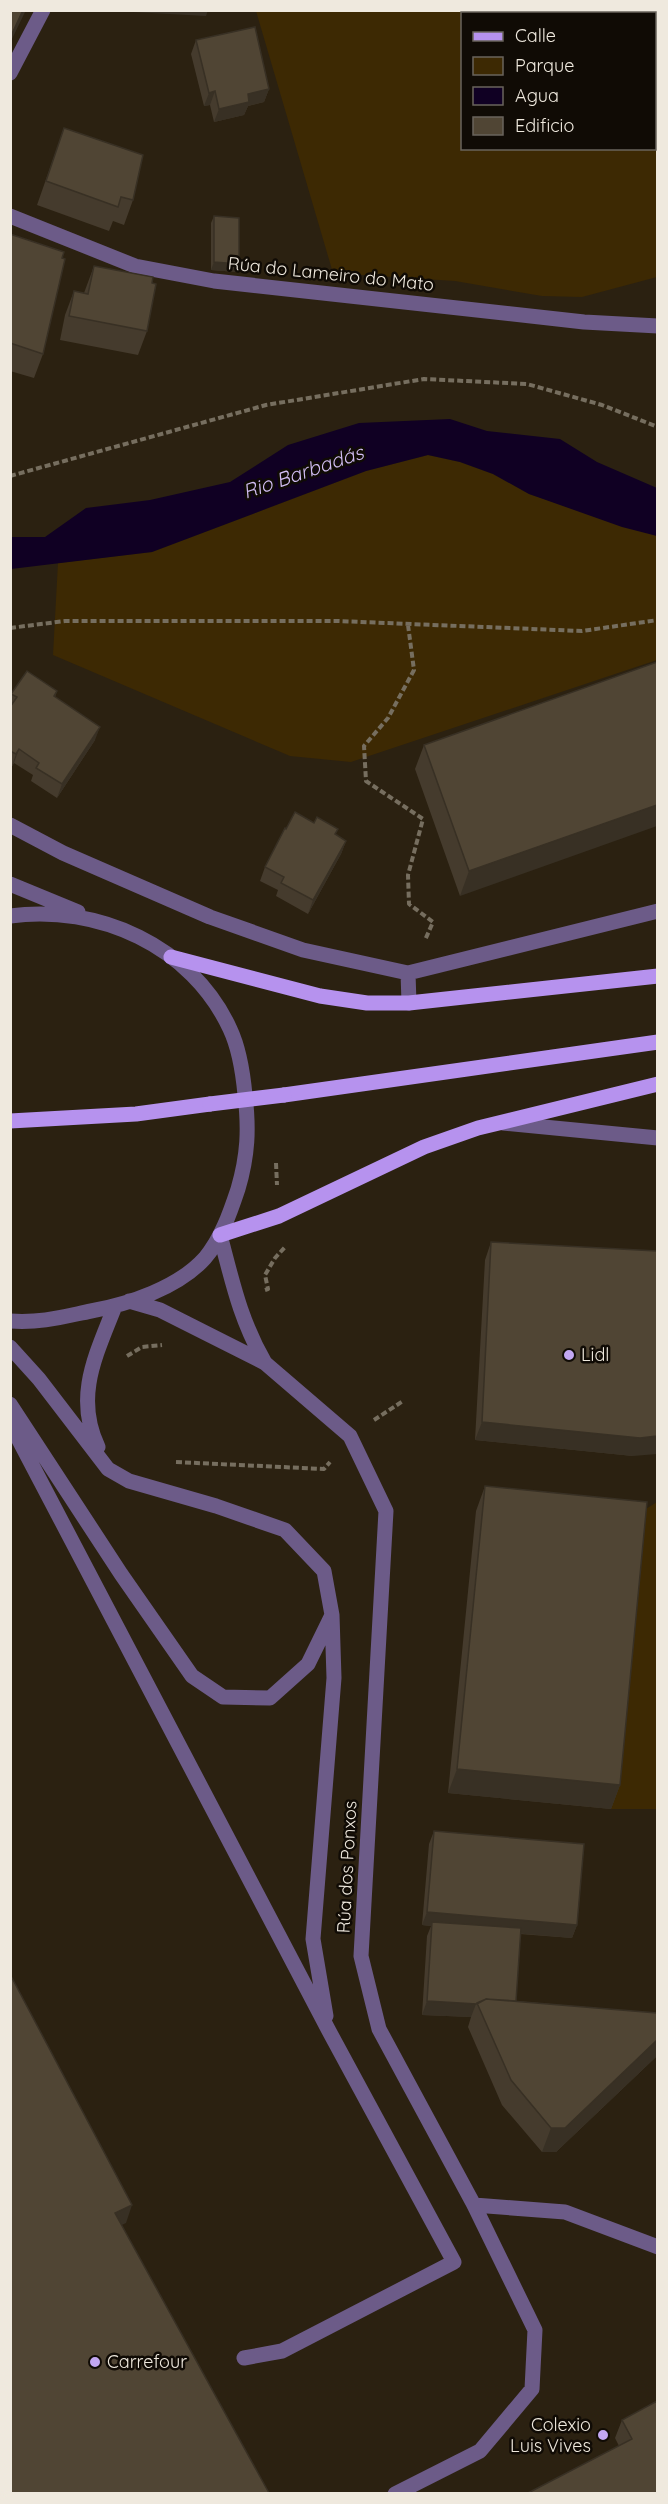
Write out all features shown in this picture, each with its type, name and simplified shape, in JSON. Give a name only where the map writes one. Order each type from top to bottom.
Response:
[{"type":"main road","points":[[171,957],[320,996],[367,1003],[409,1003],[657,976]]},
{"type":"main road","points":[[10,1121],[136,1114],[657,1042]]},
{"type":"main road","points":[[220,1235],[279,1216],[424,1147],[478,1128],[657,1084]]},
{"type":"street","points":[[10,73],[43,10]]},
{"type":"street","name":"Rúa do Lameiro do Mato","points":[[10,216],[135,266],[214,281],[584,322],[657,326]]},
{"type":"street","points":[[10,825],[63,853],[210,917],[303,950],[408,973],[657,911]]},
{"type":"street","points":[[10,884],[132,932],[171,957],[202,984],[230,1029],[243,1074],[249,1123],[246,1162],[220,1235],[204,1259],[166,1288],[122,1304],[47,1322],[10,1321]]},
{"type":"street","points":[[10,916],[35,912],[98,920]]},
{"type":"street","points":[[408,973],[409,1003]]},
{"type":"street","points":[[503,1123],[657,1138]]},
{"type":"street","name":"Rúa dos Ponxos","points":[[220,1235],[238,1308],[249,1335],[265,1363]]},
{"type":"street","points":[[108,1469],[93,1437],[87,1417],[87,1394],[101,1342],[122,1304]]},
{"type":"street","name":"Rúa dos Ponxos","points":[[122,1304],[160,1310],[265,1363],[350,1436],[386,1511],[361,1956],[379,2029],[474,2205],[535,2330],[532,2390],[480,2451],[395,2493]]},
{"type":"street","points":[[10,1347],[39,1379],[108,1469],[129,1481],[216,1506],[285,1530],[324,1571],[332,1615],[334,1678],[313,1939],[329,2031]]},
{"type":"street","points":[[10,1404],[121,1575],[192,1676],[223,1697],[270,1698],[308,1664],[332,1615]]},
{"type":"street","points":[[10,1423],[329,2031],[454,2262],[282,2351],[244,2358]]},
{"type":"street","points":[[474,2205],[565,2212],[657,2247]]},
{"type":"path","points":[[10,476],[266,405],[424,379],[527,384],[602,405],[657,427]]},
{"type":"path","points":[[10,628],[65,621],[336,621],[582,631],[657,620]]},
{"type":"path","points":[[408,625],[414,670],[388,718],[364,746],[366,781],[423,819],[408,874],[409,904],[433,922],[408,973]]},
{"type":"path","points":[[166,1492],[170,1461],[324,1469],[350,1436],[403,1401]]},
{"type":"green space","points":[[256,11],[657,11],[657,277],[582,297],[542,296],[455,281],[333,273]]},
{"type":"green space","points":[[428,455],[460,462],[493,474],[529,494],[657,536],[657,660],[351,762],[290,756],[53,655],[58,563],[152,552],[366,471]]},
{"type":"green space","points":[[657,1502],[657,1809],[611,1809],[638,1526],[641,1512]]},
{"type":"water","name":"Rio Barbadás","points":[[450,419],[487,431],[560,439],[597,462],[657,488],[657,536],[622,527],[529,494],[493,474],[460,462],[428,455],[366,471],[152,552],[11,569],[11,537],[45,537],[86,508],[150,500],[230,482],[288,445],[359,423]]},
{"type":"building","points":[[10,10],[23,10],[10,38]]},
{"type":"building","points":[[255,27],[269,89],[248,94],[249,102],[219,109],[215,91],[209,93],[196,40]]},
{"type":"building","points":[[64,128],[143,155],[133,200],[121,197],[118,207],[46,181]]},
{"type":"building","points":[[214,216],[239,218],[239,264],[214,262]]},
{"type":"building","points":[[10,234],[64,252],[62,258],[65,259],[43,354],[10,343]]},
{"type":"building","points":[[94,266],[153,277],[152,283],[156,284],[147,331],[69,316],[74,291],[88,294]]},
{"type":"building","points":[[657,662],[657,805],[469,871],[424,745]]},
{"type":"building","points":[[27,671],[57,691],[54,696],[100,727],[62,784],[36,768],[39,763],[19,749],[16,754],[10,751],[10,707],[17,697],[11,694]]},
{"type":"building","points":[[295,812],[314,823],[317,817],[338,829],[335,834],[346,841],[313,900],[281,883],[284,877],[265,867]]},
{"type":"building","name":"Lidl","points":[[491,1242],[657,1251],[657,1436],[640,1438],[482,1422]]},
{"type":"building","points":[[485,1486],[647,1502],[620,1785],[457,1769]]},
{"type":"building","points":[[434,1831],[584,1844],[577,1925],[427,1912]]},
{"type":"building","points":[[432,1922],[521,1928],[516,2001],[486,1999],[477,2004],[427,2001]]},
{"type":"building","name":"Carrefour","points":[[10,1978],[132,2205],[115,2213],[269,2493],[10,2493]]},
{"type":"building","points":[[486,1999],[657,2013],[657,2040],[565,2128],[551,2128],[511,2080],[477,2003]]},
{"type":"building","points":[[657,2401],[657,2493],[528,2493],[632,2439],[622,2420]]},
{"type":"place","name":"Lidl","points":[[569,1355]]},
{"type":"place","name":"Carrefour","points":[[95,2362]]},
{"type":"place","name":"Colexio Luis Vives","points":[[603,2435]]}]
